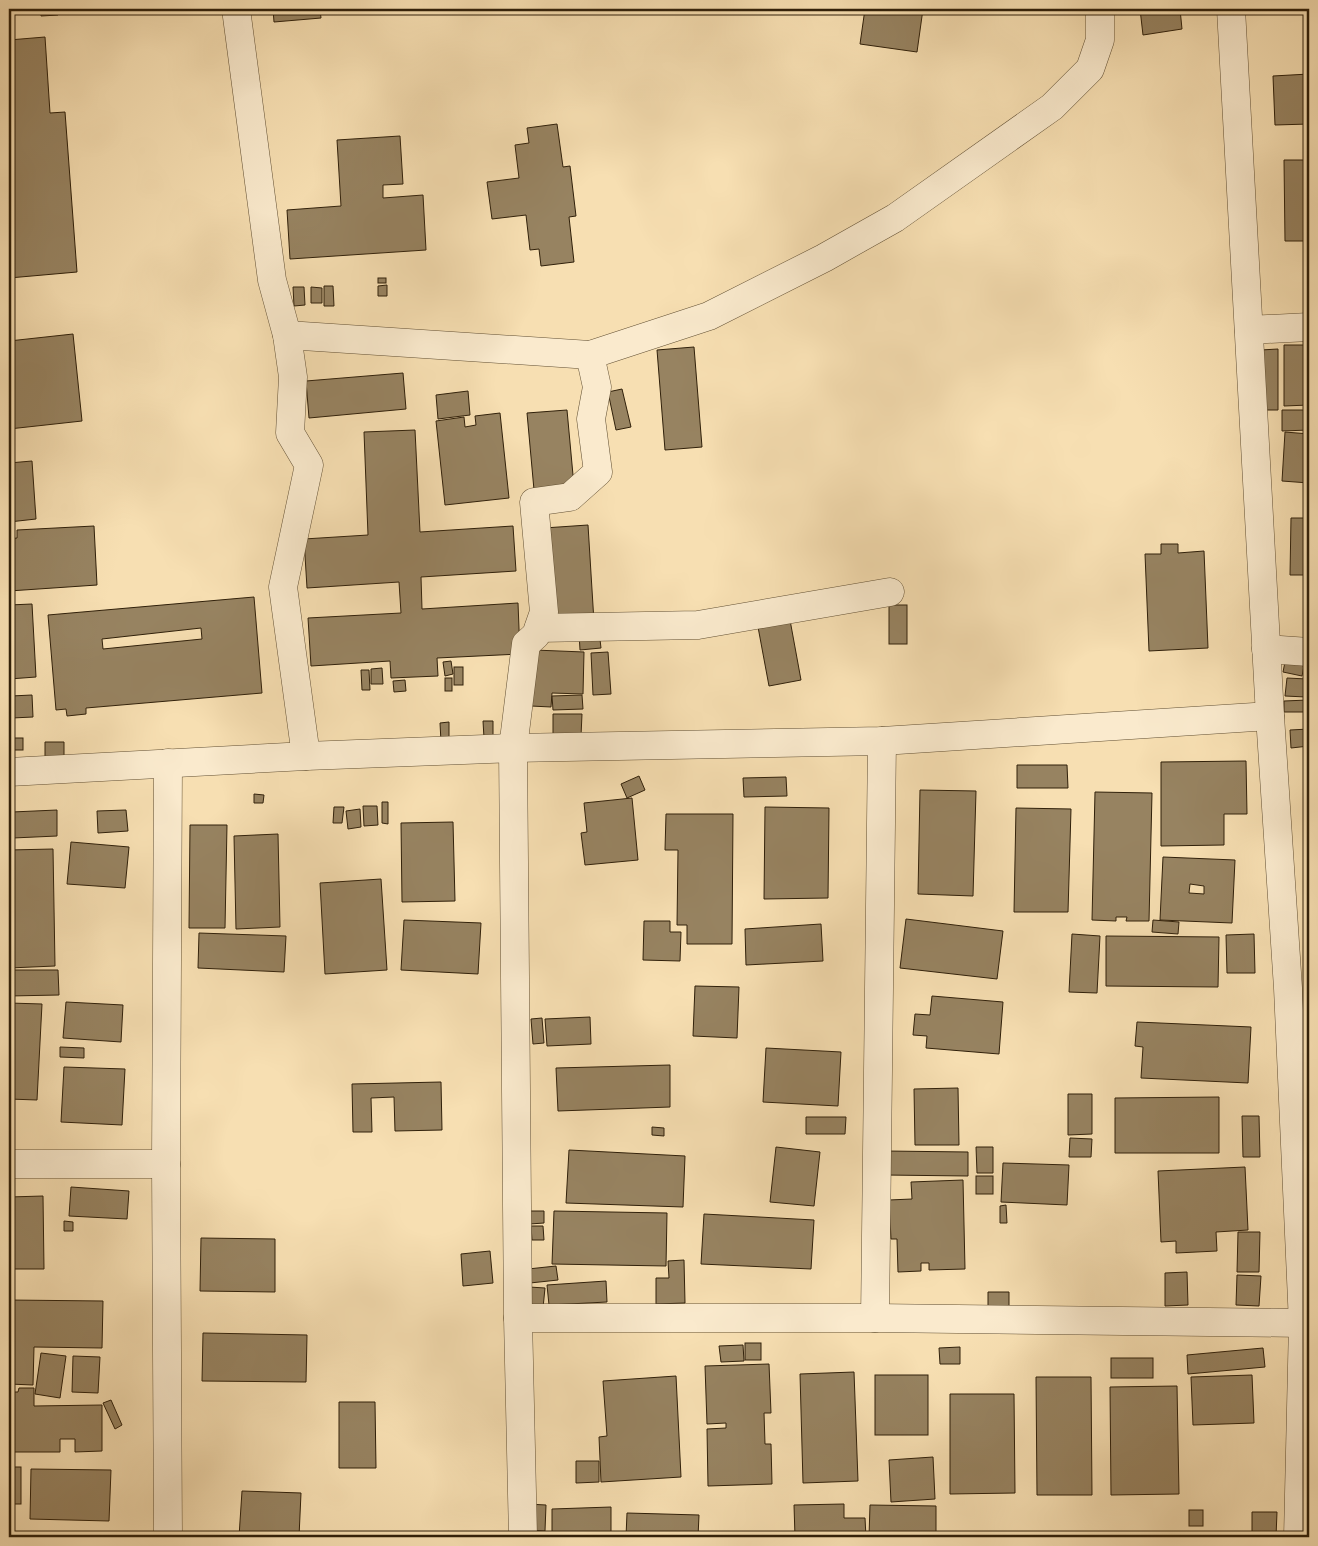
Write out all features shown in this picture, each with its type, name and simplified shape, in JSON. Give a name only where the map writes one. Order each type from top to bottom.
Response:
[{"type":"street","points":[[236,9],[272,280],[287,335],[293,377],[290,433],[308,465],[283,587],[306,756]]},
{"type":"street","points":[[287,335],[590,355],[709,316],[824,258],[895,218],[1052,106],[1090,69],[1100,40],[1100,9]]},
{"type":"street","points":[[1231,9],[1270,716],[1298,988],[1306,1321],[1298,1537]]},
{"type":"street","points":[[1249,330],[1309,327]]},
{"type":"street","points":[[523,1537],[518,1318],[513,748],[526,644],[536,635],[544,612],[534,502],[570,497],[598,472],[591,419],[597,387],[590,355]]},
{"type":"street","points":[[539,628],[698,625],[890,592]]},
{"type":"street","points":[[1266,649],[1309,652]]},
{"type":"street","points":[[9,772],[306,756],[513,748],[882,741],[1270,716]]},
{"type":"street","points":[[875,1318],[882,741]]},
{"type":"street","points":[[168,763],[166,1164],[168,1537]]},
{"type":"street","points":[[9,1164],[166,1164]]},
{"type":"street","points":[[518,1318],[1306,1321]]},
{"type":"building","points":[[41,9],[57,9],[58,15],[41,16]]},
{"type":"building","points":[[273,9],[320,9],[321,18],[274,22]]},
{"type":"building","points":[[865,9],[923,9],[917,52],[860,44]]},
{"type":"building","points":[[1140,9],[1180,9],[1182,29],[1143,35]]},
{"type":"building","points":[[45,37],[50,113],[65,112],[77,272],[9,278],[9,40]]},
{"type":"building","points":[[1309,74],[1309,124],[1275,125],[1273,76]]},
{"type":"building","points":[[557,124],[563,167],[570,166],[576,216],[569,217],[574,262],[541,266],[539,249],[530,250],[526,215],[492,219],[487,182],[519,178],[515,145],[529,143],[527,128]]},
{"type":"building","points":[[400,136],[403,184],[383,185],[383,198],[423,195],[426,250],[290,259],[287,210],[341,206],[337,140]]},
{"type":"building","points":[[1284,160],[1309,160],[1309,241],[1285,241]]},
{"type":"building","points":[[1305,256],[1309,256],[1309,318],[1306,318]]},
{"type":"building","points":[[378,278],[386,278],[386,283],[378,283]]},
{"type":"building","points":[[387,285],[387,296],[378,296],[378,286]]},
{"type":"building","points":[[324,286],[333,286],[334,306],[324,306]]},
{"type":"building","points":[[293,287],[304,287],[305,305],[294,306]]},
{"type":"building","points":[[311,287],[322,288],[322,303],[311,303]]},
{"type":"building","points":[[73,334],[82,421],[9,429],[9,341]]},
{"type":"building","points":[[1284,345],[1309,345],[1309,405],[1284,406]]},
{"type":"building","points":[[694,347],[702,447],[665,450],[657,350]]},
{"type":"building","points":[[1278,349],[1278,410],[1261,410],[1261,350]]},
{"type":"building","points":[[403,373],[406,409],[309,418],[306,381]]},
{"type":"building","points":[[622,389],[631,427],[616,430],[608,392]]},
{"type":"building","points":[[468,391],[470,415],[438,419],[436,395]]},
{"type":"building","points":[[567,410],[574,486],[534,490],[527,413]]},
{"type":"building","points":[[1282,410],[1309,410],[1309,430],[1282,431]]},
{"type":"building","points":[[500,413],[509,498],[445,505],[436,421],[464,417],[465,427],[476,425],[475,416]]},
{"type":"building","points":[[415,430],[420,532],[513,526],[516,571],[421,577],[422,609],[518,603],[520,654],[437,658],[438,676],[391,678],[390,661],[311,666],[308,618],[401,613],[399,582],[307,588],[304,539],[368,535],[364,432]]},
{"type":"building","points":[[1285,432],[1309,434],[1309,483],[1282,481]]},
{"type":"building","points":[[32,461],[36,519],[9,522],[9,463]]},
{"type":"building","points":[[1291,518],[1309,518],[1309,575],[1290,575]]},
{"type":"building","points":[[588,525],[594,622],[550,625],[544,528]]},
{"type":"building","points":[[94,526],[97,585],[9,591],[9,539],[17,538],[17,530]]},
{"type":"building","points":[[1161,544],[1178,544],[1178,553],[1204,551],[1208,648],[1149,651],[1145,554],[1161,554]]},
{"type":"building","points":[[254,597],[262,693],[86,708],[86,714],[67,716],[66,709],[56,710],[48,615]],"holes":[[[201,628],[202,639],[103,649],[102,639]]]},
{"type":"building","points":[[32,604],[36,677],[9,679],[9,605]]},
{"type":"building","points":[[889,605],[907,605],[907,644],[889,644]]},
{"type":"building","points":[[790,620],[801,680],[769,686],[758,627]]},
{"type":"building","points":[[599,631],[601,648],[580,650],[579,633]]},
{"type":"building","points":[[534,650],[584,652],[583,694],[552,693],[551,707],[531,706]]},
{"type":"building","points":[[608,652],[611,694],[593,695],[591,653]]},
{"type":"building","points":[[451,661],[453,674],[445,676],[443,662]]},
{"type":"building","points":[[1285,662],[1304,666],[1302,676],[1283,672]]},
{"type":"building","points":[[454,667],[463,667],[463,685],[454,685]]},
{"type":"building","points":[[382,668],[383,684],[371,684],[371,669]]},
{"type":"building","points":[[361,670],[369,670],[370,690],[362,690]]},
{"type":"building","points":[[445,678],[452,678],[452,691],[445,691]]},
{"type":"building","points":[[1287,678],[1307,679],[1306,697],[1285,696]]},
{"type":"building","points":[[405,680],[406,691],[394,692],[393,681]]},
{"type":"building","points":[[32,695],[33,717],[12,718],[11,696]]},
{"type":"building","points":[[582,695],[583,709],[553,710],[552,696]]},
{"type":"building","points":[[1308,700],[1308,712],[1284,712],[1284,701]]},
{"type":"building","points":[[553,714],[582,714],[581,736],[553,735]]},
{"type":"building","points":[[483,721],[493,721],[493,738],[484,738]]},
{"type":"building","points":[[449,722],[449,742],[441,742],[440,723]]},
{"type":"building","points":[[1309,729],[1309,746],[1291,748],[1290,730]]},
{"type":"building","points":[[9,738],[23,738],[23,750],[9,750]]},
{"type":"building","points":[[45,742],[64,742],[64,756],[45,757]]},
{"type":"building","points":[[1246,761],[1247,814],[1224,814],[1224,845],[1161,846],[1161,762]]},
{"type":"building","points":[[1017,765],[1067,765],[1068,788],[1017,788]]},
{"type":"building","points":[[639,776],[645,790],[627,798],[621,784]]},
{"type":"building","points":[[786,777],[787,796],[744,797],[743,778]]},
{"type":"building","points":[[920,790],[976,791],[973,896],[918,894]]},
{"type":"building","points":[[1095,792],[1152,793],[1149,921],[1126,921],[1127,917],[1116,917],[1116,921],[1092,920]]},
{"type":"building","points":[[254,794],[264,795],[263,803],[254,803]]},
{"type":"building","points":[[632,798],[638,860],[585,865],[581,833],[587,832],[584,803]]},
{"type":"building","points":[[382,802],[388,802],[388,824],[382,823]]},
{"type":"building","points":[[363,806],[377,806],[378,825],[364,826]]},
{"type":"building","points":[[334,807],[344,807],[342,823],[333,823]]},
{"type":"building","points":[[765,807],[829,808],[828,898],[764,899]]},
{"type":"building","points":[[1016,808],[1071,809],[1068,912],[1014,912]]},
{"type":"building","points":[[360,809],[361,827],[348,829],[346,811]]},
{"type":"building","points":[[57,810],[57,836],[13,838],[12,812]]},
{"type":"building","points":[[126,810],[128,831],[98,833],[97,811]]},
{"type":"building","points":[[666,814],[733,814],[732,944],[687,944],[687,925],[677,925],[678,850],[665,850]]},
{"type":"building","points":[[453,822],[455,901],[402,902],[401,823]]},
{"type":"building","points":[[190,825],[227,825],[225,928],[189,928]]},
{"type":"building","points":[[278,834],[280,927],[236,929],[234,836]]},
{"type":"building","points":[[71,842],[129,847],[125,888],[67,884]]},
{"type":"building","points":[[53,849],[55,966],[9,968],[9,850]]},
{"type":"building","points":[[1163,857],[1235,860],[1232,923],[1160,920]],"holes":[[[1190,884],[1204,886],[1204,894],[1189,893]]]},
{"type":"building","points":[[381,879],[387,970],[325,974],[320,883]]},
{"type":"building","points":[[906,919],[1003,931],[997,979],[900,968]]},
{"type":"building","points":[[404,920],[481,923],[478,974],[401,970]]},
{"type":"building","points":[[1153,920],[1179,922],[1178,934],[1152,932]]},
{"type":"building","points":[[644,921],[670,921],[670,932],[681,932],[680,961],[643,960]]},
{"type":"building","points":[[821,924],[823,961],[746,965],[745,929]]},
{"type":"building","points":[[199,933],[286,936],[284,972],[198,968]]},
{"type":"building","points":[[1072,934],[1100,936],[1097,993],[1069,992]]},
{"type":"building","points":[[1254,934],[1255,973],[1227,973],[1226,935]]},
{"type":"building","points":[[1106,936],[1219,937],[1218,987],[1106,986]]},
{"type":"building","points":[[9,970],[58,970],[59,995],[9,996]]},
{"type":"building","points":[[695,986],[739,987],[737,1038],[693,1036]]},
{"type":"building","points":[[932,996],[1003,1002],[999,1054],[926,1048],[927,1036],[913,1035],[915,1014],[930,1015]]},
{"type":"building","points":[[66,1002],[123,1005],[121,1042],[63,1038]]},
{"type":"building","points":[[9,1003],[42,1004],[37,1100],[9,1099]]},
{"type":"building","points":[[590,1017],[591,1044],[547,1046],[545,1019]]},
{"type":"building","points":[[542,1018],[544,1043],[533,1044],[531,1019]]},
{"type":"building","points":[[1137,1022],[1251,1027],[1248,1083],[1141,1078],[1143,1047],[1135,1046]]},
{"type":"building","points":[[60,1047],[84,1048],[84,1058],[60,1057]]},
{"type":"building","points":[[766,1048],[841,1052],[838,1106],[763,1102]]},
{"type":"building","points":[[670,1065],[670,1107],[558,1111],[556,1068]]},
{"type":"building","points":[[64,1067],[125,1069],[122,1125],[61,1122]]},
{"type":"building","points":[[441,1082],[442,1130],[395,1131],[394,1097],[371,1098],[372,1132],[353,1132],[352,1084]]},
{"type":"building","points":[[958,1088],[959,1145],[915,1145],[914,1089]]},
{"type":"building","points":[[1068,1094],[1092,1094],[1092,1134],[1068,1135]]},
{"type":"building","points":[[1219,1097],[1219,1153],[1115,1153],[1115,1098]]},
{"type":"building","points":[[1242,1116],[1259,1116],[1260,1157],[1243,1157]]},
{"type":"building","points":[[806,1117],[846,1117],[845,1134],[806,1134]]},
{"type":"building","points":[[10,1122],[11,1143],[9,1143]]},
{"type":"building","points":[[652,1127],[664,1128],[664,1136],[652,1135]]},
{"type":"building","points":[[1070,1138],[1092,1139],[1091,1157],[1069,1157]]},
{"type":"building","points":[[776,1147],[820,1152],[814,1206],[770,1202]]},
{"type":"building","points":[[976,1147],[993,1147],[993,1173],[977,1173]]},
{"type":"building","points":[[569,1150],[685,1156],[683,1207],[566,1203]]},
{"type":"building","points":[[886,1151],[968,1152],[968,1176],[885,1175]]},
{"type":"building","points":[[1003,1163],[1069,1165],[1067,1205],[1001,1202]]},
{"type":"building","points":[[1245,1167],[1248,1230],[1216,1232],[1217,1251],[1176,1253],[1176,1241],[1161,1242],[1158,1171]]},
{"type":"building","points":[[976,1176],[993,1176],[993,1194],[976,1194]]},
{"type":"building","points":[[963,1180],[965,1269],[929,1270],[929,1263],[921,1263],[921,1271],[898,1272],[897,1239],[891,1239],[889,1200],[912,1199],[911,1182]]},
{"type":"building","points":[[71,1187],[129,1191],[127,1219],[69,1216]]},
{"type":"building","points":[[43,1196],[44,1269],[9,1269],[9,1197]]},
{"type":"building","points":[[1006,1205],[1007,1223],[1000,1223],[1000,1206]]},
{"type":"building","points":[[530,1211],[544,1211],[544,1223],[530,1224]]},
{"type":"building","points":[[554,1211],[667,1213],[666,1266],[552,1264]]},
{"type":"building","points":[[704,1214],[814,1220],[811,1269],[701,1264]]},
{"type":"building","points":[[64,1221],[73,1222],[73,1231],[64,1231]]},
{"type":"building","points":[[531,1226],[543,1226],[544,1240],[532,1240]]},
{"type":"building","points":[[1238,1232],[1260,1232],[1259,1272],[1237,1272]]},
{"type":"building","points":[[201,1238],[275,1239],[275,1292],[200,1291]]},
{"type":"building","points":[[490,1251],[493,1283],[463,1286],[461,1254]]},
{"type":"building","points":[[684,1260],[685,1303],[656,1304],[656,1278],[669,1278],[668,1261]]},
{"type":"building","points":[[556,1266],[558,1280],[530,1283],[528,1269]]},
{"type":"building","points":[[1187,1272],[1188,1305],[1165,1306],[1165,1273]]},
{"type":"building","points":[[1237,1275],[1261,1276],[1259,1306],[1236,1305]]},
{"type":"building","points":[[606,1281],[607,1302],[549,1305],[547,1285]]},
{"type":"building","points":[[529,1287],[545,1288],[543,1308],[527,1306]]},
{"type":"building","points":[[988,1292],[1009,1292],[1009,1309],[988,1308]]},
{"type":"building","points":[[9,1300],[103,1301],[102,1348],[34,1347],[33,1385],[9,1384]]},
{"type":"building","points":[[203,1333],[307,1335],[306,1382],[202,1381]]},
{"type":"building","points":[[745,1343],[761,1343],[761,1360],[745,1360]]},
{"type":"building","points":[[743,1345],[744,1361],[721,1362],[719,1346]]},
{"type":"building","points":[[960,1347],[960,1364],[940,1364],[939,1348]]},
{"type":"building","points":[[1263,1348],[1265,1367],[1188,1374],[1187,1355]]},
{"type":"building","points":[[41,1353],[66,1356],[60,1398],[35,1394]]},
{"type":"building","points":[[73,1356],[100,1357],[98,1393],[72,1392]]},
{"type":"building","points":[[1111,1358],[1153,1358],[1153,1378],[1111,1378]]},
{"type":"building","points":[[769,1364],[771,1413],[764,1413],[765,1444],[771,1444],[772,1484],[708,1486],[707,1429],[726,1428],[726,1423],[707,1424],[705,1366]]},
{"type":"building","points":[[854,1372],[858,1481],[803,1483],[800,1374]]},
{"type":"building","points":[[875,1375],[928,1375],[928,1435],[875,1435]]},
{"type":"building","points":[[1252,1375],[1254,1423],[1193,1425],[1191,1377]]},
{"type":"building","points":[[676,1376],[681,1477],[601,1482],[599,1437],[607,1436],[603,1381]]},
{"type":"building","points":[[1036,1377],[1091,1377],[1092,1495],[1037,1495]]},
{"type":"building","points":[[1177,1386],[1179,1494],[1111,1495],[1110,1387]]},
{"type":"building","points":[[19,1388],[34,1388],[34,1406],[102,1405],[102,1451],[75,1452],[75,1439],[60,1439],[60,1452],[9,1452],[9,1392],[18,1392]]},
{"type":"building","points":[[950,1394],[1014,1394],[1015,1493],[950,1494]]},
{"type":"building","points":[[111,1400],[122,1425],[115,1429],[103,1403]]},
{"type":"building","points":[[339,1402],[375,1402],[376,1468],[339,1468]]},
{"type":"building","points":[[933,1457],[935,1499],[891,1502],[889,1460]]},
{"type":"building","points":[[576,1461],[599,1461],[599,1482],[576,1483]]},
{"type":"building","points":[[9,1467],[21,1467],[21,1504],[9,1504]]},
{"type":"building","points":[[31,1469],[111,1470],[109,1521],[30,1519]]},
{"type":"building","points":[[242,1491],[301,1493],[299,1537],[239,1537]]},
{"type":"building","points":[[527,1504],[546,1505],[545,1531],[526,1530]]},
{"type":"building","points":[[844,1504],[844,1518],[865,1518],[866,1537],[795,1537],[794,1505]]},
{"type":"building","points":[[870,1505],[936,1506],[936,1537],[869,1537]]},
{"type":"building","points":[[611,1507],[611,1537],[552,1537],[552,1509]]},
{"type":"building","points":[[1189,1510],[1203,1510],[1203,1526],[1189,1526]]},
{"type":"building","points":[[1252,1512],[1277,1512],[1276,1537],[1252,1537]]},
{"type":"building","points":[[627,1513],[699,1515],[698,1537],[626,1537]]},
{"type":"building","points":[[1197,1532],[1250,1532],[1250,1537],[1197,1537]]}]
